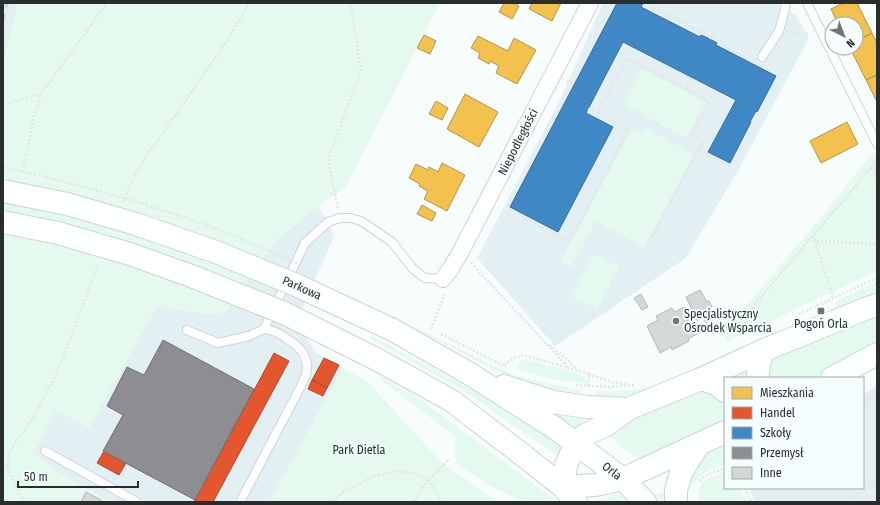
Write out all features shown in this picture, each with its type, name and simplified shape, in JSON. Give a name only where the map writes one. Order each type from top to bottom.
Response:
[{"type":"street","name":"Niepodległości","points":[[442,279],[460,253],[590,3]]},
{"type":"street","name":"Parkowa","points":[[3,191],[67,204],[136,224],[216,252],[296,285],[393,330],[470,374],[576,443]]},
{"type":"street","points":[[3,222],[58,233],[130,254],[194,277],[284,314],[378,360],[452,401],[524,456],[570,494]]},
{"type":"street","points":[[570,494],[566,465],[576,443],[585,435],[606,425],[628,409],[701,379],[762,351],[877,305]]},
{"type":"street","points":[[758,377],[762,351]]},
{"type":"street","points":[[834,377],[877,354]]},
{"type":"street","points":[[470,374],[553,402],[587,407],[628,409]]},
{"type":"street","points":[[701,379],[717,384],[724,390]]},
{"type":"street","points":[[570,494],[596,485],[623,480],[724,432]]},
{"type":"street","name":"Orla","points":[[576,443],[623,480],[645,502]]},
{"type":"street","points":[[676,502],[676,490],[681,473],[698,445]]},
{"type":"lane","points":[[762,58],[779,31],[786,3]]},
{"type":"lane","points":[[807,3],[877,144]]},
{"type":"lane","points":[[264,329],[305,243],[328,222],[340,218],[350,218],[361,221],[392,242],[413,269],[425,278],[442,279]]},
{"type":"lane","points":[[187,330],[218,343],[249,336],[264,329],[282,335],[294,343],[303,352],[306,362],[306,374],[301,386],[240,502]]},
{"type":"lane","points":[[45,451],[137,502]]},
{"type":"path","points":[[23,172],[34,116],[41,94],[107,3]]},
{"type":"path","points":[[121,206],[137,170],[228,41],[249,3]]},
{"type":"path","points":[[340,218],[328,159],[361,70],[350,3]]},
{"type":"path","points":[[651,3],[650,5],[710,38],[726,45],[725,47],[758,64],[762,58]]},
{"type":"path","points":[[710,38],[716,27]]},
{"type":"path","points":[[779,31],[816,35],[821,33]]},
{"type":"path","points":[[597,113],[627,58],[710,102],[692,135],[702,141],[652,237]]},
{"type":"path","points":[[686,88],[691,77]]},
{"type":"path","points":[[564,79],[574,84]]},
{"type":"path","points":[[3,105],[41,94]]},
{"type":"path","points":[[524,218],[569,242],[628,130],[588,109]]},
{"type":"path","points":[[698,150],[714,157],[730,167]]},
{"type":"path","points":[[767,329],[760,329],[747,318],[748,312],[877,161]]},
{"type":"path","points":[[870,168],[874,171],[877,182]]},
{"type":"path","points":[[811,237],[817,242],[877,244]]},
{"type":"path","points":[[817,242],[816,245],[833,298]]},
{"type":"path","points":[[24,502],[7,467],[8,452],[29,424],[54,379],[100,258]]},
{"type":"path","points":[[469,261],[569,368]]},
{"type":"path","points":[[94,262],[101,264]]},
{"type":"path","points":[[796,316],[877,278]]},
{"type":"path","points":[[426,326],[431,329],[443,297]]},
{"type":"path","points":[[438,332],[504,365],[514,358],[523,355],[577,370],[612,382],[634,385]]},
{"type":"path","points":[[542,339],[566,358],[577,370]]},
{"type":"path","points":[[588,385],[590,374]]},
{"type":"path","points":[[864,401],[877,395]]},
{"type":"path","points":[[414,502],[428,480],[450,459]]},
{"type":"path","points":[[698,482],[705,476],[724,468]]},
{"type":"path","points":[[329,502],[348,489],[374,476],[398,471],[418,474],[428,480],[442,502]]},
{"type":"path","points":[[849,502],[852,497],[877,484]]},
{"type":"path","points":[[745,489],[751,502]]},
{"type":"shaded area","points":[[3,3],[19,3],[3,61]]},
{"type":"shaded area","points":[[603,3],[776,3],[796,15],[809,38],[739,169],[686,258],[555,346],[477,258],[559,102]]},
{"type":"shaded area","points":[[318,206],[328,222],[334,236],[300,314],[303,332],[316,353],[343,368],[270,502],[110,502],[59,473],[33,453],[56,410],[89,427],[157,306],[223,316],[276,240]]},
{"type":"shaded area","points":[[877,385],[877,499],[868,502],[755,502],[749,489],[864,489],[864,394]]},
{"type":"green space","points":[[19,3],[440,3],[345,188],[318,206],[276,240],[223,316],[157,306],[89,428],[56,410],[33,453],[59,473],[110,502],[3,502],[3,61]]},
{"type":"green space","points":[[642,68],[705,102],[686,138],[623,104]]},
{"type":"green space","points":[[632,128],[642,133],[645,128],[694,154],[644,247],[596,221],[571,267],[561,262]]},
{"type":"green space","points":[[873,152],[877,157],[877,271],[726,342],[723,324],[738,315],[828,209]]},
{"type":"green space","points":[[593,254],[619,267],[597,309],[571,296]]},
{"type":"green space","points":[[877,282],[877,301],[838,309],[835,302]]},
{"type":"green space","points":[[877,314],[877,344],[847,362],[818,377],[765,377],[768,361],[790,348]]},
{"type":"green space","points":[[417,328],[514,375],[580,390],[582,399],[507,377],[416,329]]},
{"type":"green space","points":[[371,335],[515,413],[564,447],[561,458],[464,391],[370,339]]},
{"type":"green space","points":[[745,346],[743,350],[646,392],[620,399],[595,401],[596,391],[631,390],[656,386]]},
{"type":"green space","points":[[525,359],[580,374],[587,380],[588,384],[551,379],[517,369],[521,360]]},
{"type":"green space","points":[[753,366],[751,377],[729,377]]},
{"type":"green space","name":"Park Dietla","points":[[343,368],[367,381],[444,465],[498,502],[270,502]]},
{"type":"green space","points":[[383,377],[420,399],[558,502],[525,502],[488,485],[457,464],[454,454],[456,437],[380,379]]},
{"type":"green space","points":[[703,389],[721,399],[723,404],[724,419],[720,424],[641,462],[604,433]]},
{"type":"green space","points":[[548,412],[582,413],[587,426],[576,433]]},
{"type":"green space","points":[[724,443],[724,464],[702,475],[693,487],[685,486],[705,454]]},
{"type":"green space","points":[[724,472],[724,489],[741,489],[747,501],[699,502],[699,489],[704,481]]},
{"type":"green space","points":[[621,493],[628,499],[616,502],[594,502],[598,500]]},
{"type":"green space","points":[[659,493],[670,493],[671,502],[658,502],[654,498]]},
{"type":"building: Mieszkania","points":[[504,3],[514,3],[519,6],[512,19],[499,12]]},
{"type":"building: Mieszkania","points":[[532,3],[561,3],[552,21],[529,9]]},
{"type":"building: Mieszkania","points":[[843,3],[857,3],[864,16],[834,16],[831,9]]},
{"type":"building: Mieszkania","points":[[864,17],[872,33],[864,37]]},
{"type":"building: Mieszkania","points":[[872,33],[877,43],[877,75],[866,80],[854,56],[864,56],[864,37]]},
{"type":"building: Mieszkania","points":[[424,35],[436,41],[430,54],[417,48]]},
{"type":"building: Mieszkania","points":[[478,36],[508,51],[514,38],[536,50],[517,84],[496,73],[499,66],[490,61],[489,64],[478,58],[480,53],[471,48]]},
{"type":"building: Mieszkania","points":[[877,75],[877,102],[866,80]]},
{"type":"building: Mieszkania","points":[[465,94],[498,112],[479,147],[447,129]]},
{"type":"building: Mieszkania","points":[[436,101],[448,108],[442,120],[429,114]]},
{"type":"building: Mieszkania","points":[[847,122],[858,144],[821,163],[810,141]]},
{"type":"building: Mieszkania","points":[[442,163],[465,175],[447,211],[424,199],[428,191],[419,186],[420,184],[409,178],[416,164],[428,170],[429,167],[438,172]]},
{"type":"building: Mieszkania","points":[[422,205],[436,213],[432,221],[417,214]]},
{"type":"building: Handel","points":[[274,353],[289,361],[213,502],[194,502]]},
{"type":"building: Handel","points":[[324,358],[339,365],[327,388],[312,380]]},
{"type":"building: Handel","points":[[312,380],[327,388],[323,396],[308,389]]},
{"type":"building: Handel","points":[[104,451],[126,463],[119,475],[97,463]]},
{"type":"building: Szkoły","points":[[617,3],[643,3],[641,7],[700,37],[701,35],[710,39],[717,43],[716,45],[776,76],[750,122],[730,163],[708,152],[736,100],[623,42],[586,113],[613,127],[558,232],[510,207]]},
{"type":"building: Przemysł","points":[[163,340],[254,389],[195,500],[103,451],[123,415],[107,406],[127,367],[144,375]]},
{"type":"building: Inne","name":"Specjalistyczny Ośrodek Wsparcia","points":[[700,290],[707,302],[709,301],[712,307],[709,308],[715,319],[706,323],[703,317],[694,322],[699,333],[688,339],[689,341],[672,350],[671,347],[660,353],[647,326],[658,320],[656,316],[672,308],[674,312],[685,307],[689,312],[692,310],[686,297]]},
{"type":"building: Inne","points":[[641,294],[648,307],[642,310],[634,298]]},
{"type":"building: Inne","points":[[86,492],[101,500],[100,502],[81,502]]},
{"type":"railway","points":[[3,21],[7,3]]},
{"type":"place","name":"Pogoń Orla","points":[[821,311]]},
{"type":"place","name":"Specjalistyczny Ośrodek Wsparcia","points":[[676,321]]}]
